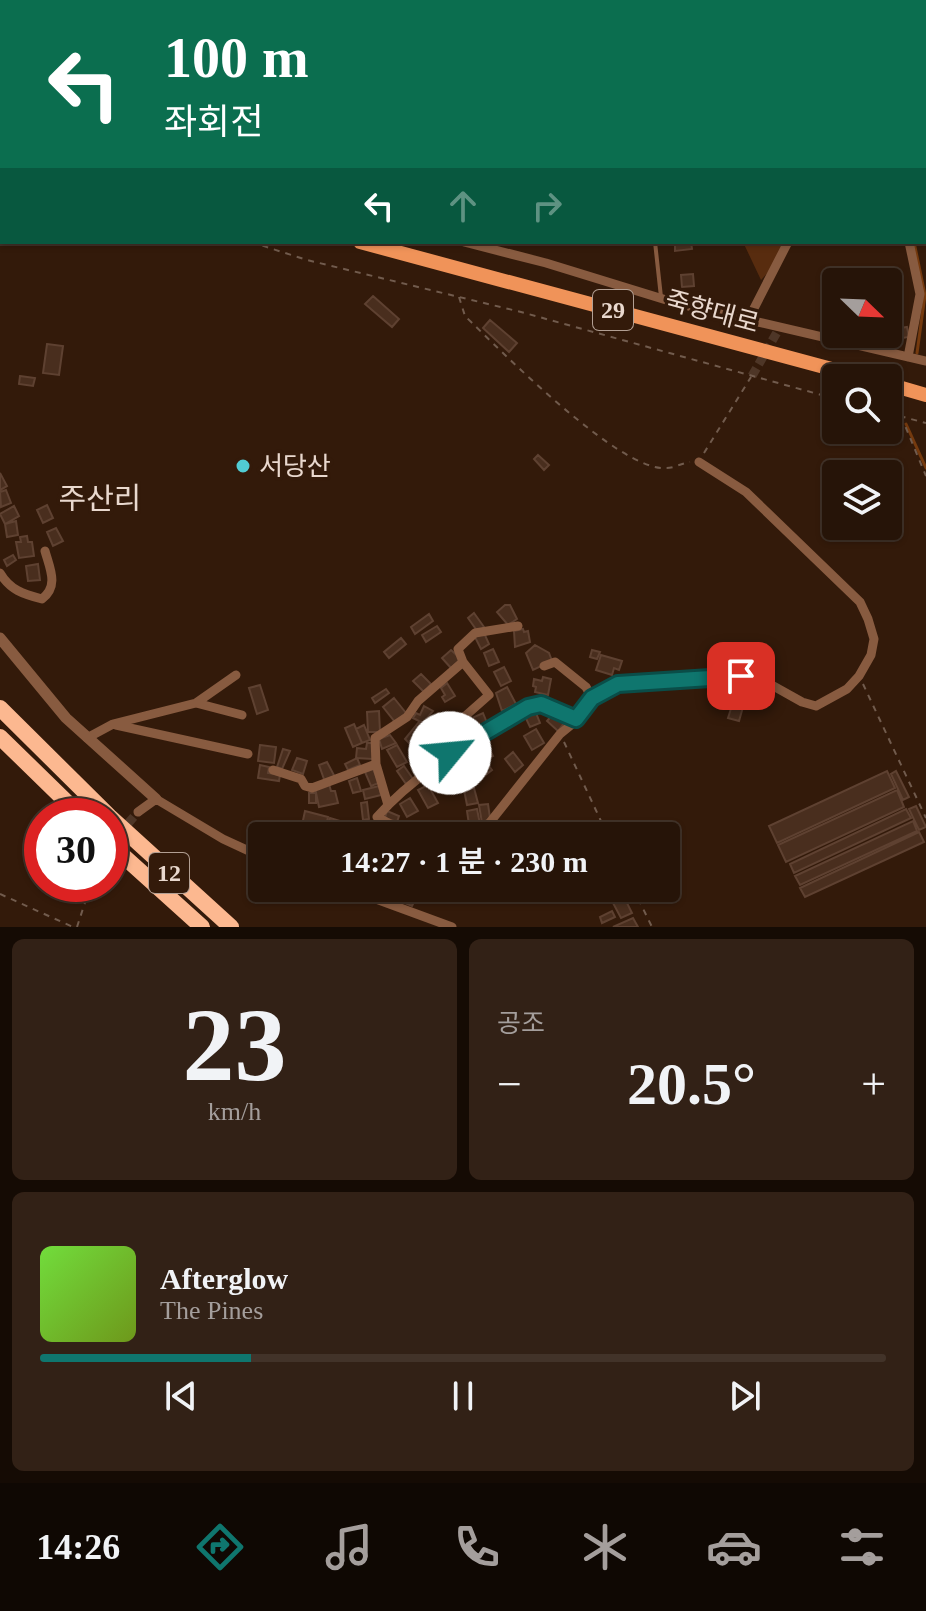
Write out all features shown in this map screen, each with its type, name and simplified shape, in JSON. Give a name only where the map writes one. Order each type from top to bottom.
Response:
[{"type":"highway","name":"12","points":[[0,708],[90,798]]},
{"type":"highway","points":[[0,737],[63,798]]},
{"type":"highway","name":"12","points":[[128,834],[231,927]]},
{"type":"highway","name":"12","points":[[128,860],[202,927]]},
{"type":"main road","name":"죽향대로","points":[[367,244],[822,366]]},
{"type":"main road","points":[[902,388],[926,395]]},
{"type":"street","points":[[472,244],[546,263],[661,299],[926,361]]},
{"type":"street","points":[[748,320],[787,244]]},
{"type":"street","points":[[908,357],[920,294],[909,244]]},
{"type":"street","points":[[490,822],[592,698],[618,684],[741,676],[759,678],[802,702],[816,706],[847,689],[859,676],[871,655],[874,639],[860,602],[746,492],[699,462]]},
{"type":"street","points":[[0,573],[6,583],[22,594],[42,599],[50,593],[53,583],[45,551]]},
{"type":"street","points":[[450,753],[446,733],[489,695],[463,662],[458,649],[475,633],[518,626]]},
{"type":"street","points":[[0,638],[66,718],[156,799],[248,851]]},
{"type":"street","points":[[388,805],[376,764],[375,738],[407,717],[418,701],[463,662]]},
{"type":"street","points":[[544,666],[555,662],[586,687],[592,698]]},
{"type":"street","points":[[87,738],[113,724],[196,703],[236,675]]},
{"type":"street","points":[[196,703],[242,715]]},
{"type":"street","points":[[386,822],[377,817],[402,791],[450,753],[528,707],[541,704],[576,719]]},
{"type":"street","points":[[113,724],[248,754]]},
{"type":"street","points":[[273,770],[301,779],[305,786],[312,788],[376,764]]},
{"type":"street","points":[[138,812],[156,799]]},
{"type":"street","points":[[384,902],[452,927]]},
{"type":"lane","points":[[655,244],[661,299]]},
{"type":"path","points":[[257,244],[307,260],[459,297],[822,395]]},
{"type":"path","points":[[459,297],[465,316],[590,431],[649,465],[666,468],[699,462],[752,376]]},
{"type":"path","points":[[902,416],[926,423]]},
{"type":"path","points":[[902,418],[926,476]]},
{"type":"path","points":[[859,676],[926,818]]},
{"type":"path","points":[[560,734],[601,822]]},
{"type":"path","points":[[0,894],[75,927],[84,902]]},
{"type":"path","points":[[640,902],[652,927]]},
{"type":"shaded area","points":[[744,244],[793,244],[761,280]]},
{"type":"building","points":[[675,244],[691,244],[692,249],[675,251]]},
{"type":"building","points":[[693,274],[694,286],[682,287],[681,275]]},
{"type":"building","points":[[373,296],[399,319],[392,327],[365,304]]},
{"type":"building","points":[[490,320],[517,343],[509,352],[483,328]]},
{"type":"building","points":[[907,327],[909,337],[902,338],[902,328]]},
{"type":"building","points":[[47,344],[63,346],[59,375],[43,373]]},
{"type":"building","points":[[20,376],[35,378],[33,386],[19,384]]},
{"type":"building","points":[[538,455],[549,465],[544,470],[534,459]]},
{"type":"building","points":[[0,473],[7,486],[0,490]]},
{"type":"building","points":[[6,490],[11,503],[1,507],[0,492]]},
{"type":"building","points":[[47,505],[53,518],[43,523],[37,510]]},
{"type":"building","points":[[14,506],[19,516],[5,524],[0,514]]},
{"type":"building","points":[[16,521],[18,535],[7,537],[5,524]]},
{"type":"building","points":[[56,528],[63,541],[53,546],[47,532]]},
{"type":"building","points":[[27,536],[28,542],[32,542],[34,556],[19,558],[16,542],[21,542],[20,537]]},
{"type":"building","points":[[13,555],[16,560],[7,566],[4,560]]},
{"type":"building","points":[[38,564],[40,580],[28,581],[26,566]]},
{"type":"building","points":[[510,605],[517,619],[508,625],[497,612]]},
{"type":"building","points":[[474,613],[484,627],[478,632],[468,618]]},
{"type":"building","points":[[429,614],[433,621],[415,634],[411,627]]},
{"type":"building","points":[[437,626],[441,632],[426,642],[422,635]]},
{"type":"building","points":[[523,629],[524,632],[528,631],[530,642],[515,647],[514,631]]},
{"type":"building","points":[[484,633],[489,644],[481,649],[475,637]]},
{"type":"building","points":[[401,638],[406,644],[389,658],[384,652]]},
{"type":"building","points":[[535,645],[549,653],[552,661],[533,670],[526,653]]},
{"type":"building","points":[[493,649],[499,662],[489,666],[484,653]]},
{"type":"building","points":[[451,650],[461,659],[451,668],[442,658]]},
{"type":"building","points":[[592,650],[600,652],[597,659],[590,657]]},
{"type":"building","points":[[601,655],[622,661],[619,670],[614,668],[612,675],[596,670]]},
{"type":"building","points":[[748,656],[749,665],[734,666],[733,658]]},
{"type":"building","points":[[751,664],[766,671],[764,677],[751,671]]},
{"type":"building","points":[[748,666],[749,672],[738,673],[737,667]]},
{"type":"building","points":[[504,667],[511,681],[501,686],[494,672]]},
{"type":"building","points":[[421,674],[431,684],[424,692],[413,681]]},
{"type":"building","points":[[543,677],[551,679],[548,695],[535,692],[536,687],[533,686],[534,679],[542,681]]},
{"type":"building","points":[[447,683],[455,696],[445,702],[441,688]]},
{"type":"building","points":[[260,685],[268,710],[257,714],[249,688]]},
{"type":"building","points":[[507,687],[516,704],[502,711],[496,693]]},
{"type":"building","points":[[386,689],[389,693],[375,703],[372,698]]},
{"type":"building","points":[[737,690],[747,693],[739,721],[728,718]]},
{"type":"building","points":[[394,698],[406,713],[395,722],[383,707]]},
{"type":"building","points":[[424,706],[433,711],[423,723],[413,718],[416,713],[420,715]]},
{"type":"building","points":[[534,708],[540,723],[530,727],[523,712]]},
{"type":"building","points":[[379,711],[380,732],[368,732],[367,712]]},
{"type":"building","points":[[438,713],[451,721],[445,731],[432,724]]},
{"type":"building","points":[[483,713],[489,728],[477,733],[470,719]]},
{"type":"building","points":[[553,714],[564,723],[558,731],[547,721]]},
{"type":"building","points":[[419,722],[431,733],[415,749],[405,739]]},
{"type":"building","points":[[354,724],[362,743],[353,747],[345,728]]},
{"type":"building","points":[[364,725],[370,740],[362,743],[356,729]]},
{"type":"building","points":[[536,729],[544,743],[532,750],[524,736]]},
{"type":"building","points":[[442,733],[448,749],[436,754],[428,738]]},
{"type":"building","points":[[390,735],[396,743],[382,749],[379,739]]},
{"type":"building","points":[[485,739],[493,756],[481,762],[473,745]]},
{"type":"building","points":[[367,743],[375,743],[373,759],[356,758],[357,748],[366,749]]},
{"type":"building","points":[[260,745],[276,747],[274,763],[258,761]]},
{"type":"building","points":[[397,745],[407,762],[397,767],[387,750]]},
{"type":"building","points":[[283,749],[290,751],[282,769],[277,767]]},
{"type":"building","points":[[513,752],[523,765],[515,772],[505,759]]},
{"type":"building","points":[[297,758],[307,761],[303,774],[292,770]]},
{"type":"building","points":[[357,758],[360,765],[348,770],[345,764]]},
{"type":"building","points":[[327,762],[336,779],[325,782],[319,765]]},
{"type":"building","points":[[486,762],[492,770],[479,780],[473,772]]},
{"type":"building","points":[[260,765],[269,767],[268,773],[280,775],[279,781],[258,778]]},
{"type":"building","points":[[404,766],[413,779],[406,784],[397,771]]},
{"type":"building","points":[[373,769],[379,783],[371,786],[365,772]]},
{"type":"building","points":[[452,769],[464,784],[453,793],[443,776]]},
{"type":"building","points":[[887,771],[895,788],[777,843],[769,826]]},
{"type":"building","points":[[896,771],[909,797],[903,800],[891,774]]},
{"type":"building","points":[[357,778],[361,791],[353,793],[349,781]]},
{"type":"building","points":[[329,784],[331,791],[335,791],[338,803],[319,807],[315,788]]},
{"type":"building","points":[[428,785],[438,803],[428,808],[418,790]]},
{"type":"building","points":[[379,786],[381,795],[365,799],[363,790]]},
{"type":"building","points":[[474,788],[478,803],[467,805],[464,790]]},
{"type":"building","points":[[897,790],[904,807],[786,862],[778,845]]},
{"type":"building","points":[[309,793],[316,793],[316,803],[309,803]]},
{"type":"building","points":[[410,798],[418,811],[407,817],[400,804]]},
{"type":"building","points":[[367,802],[369,819],[363,820],[361,803]]},
{"type":"building","points":[[488,804],[490,818],[484,822],[482,822],[479,805]]},
{"type":"building","points":[[916,806],[926,827],[919,830],[909,809]]},
{"type":"building","points":[[477,809],[480,822],[469,822],[467,811]]},
{"type":"building","points":[[906,809],[911,818],[794,873],[790,864]]},
{"type":"building","points":[[305,811],[328,817],[327,822],[303,822]]},
{"type":"building","points":[[387,811],[399,816],[397,822],[385,818]]},
{"type":"building","points":[[913,821],[917,831],[800,885],[795,876]]},
{"type":"building","points":[[919,832],[924,842],[805,897],[800,888]]},
{"type":"building","points":[[626,902],[632,913],[621,918],[613,903]]},
{"type":"building","points":[[612,911],[615,917],[602,923],[600,917]]},
{"type":"building","points":[[633,918],[638,927],[613,927]]},
{"type":"waterway","points":[[914,244],[925,295],[917,353]]},
{"type":"waterway","points":[[906,424],[926,468]]},
{"type":"tunnel","points":[[752,376],[780,327]]},
{"type":"tunnel","points":[[128,823],[138,812]]},
{"type":"place","name":"서당산","points":[[243,466]]},
{"type":"district","name":"주산리","points":[[100,498]]},
{"type":"route","points":[[450,753],[528,707],[541,704],[576,719],[592,698],[618,684],[741,676]]}]
